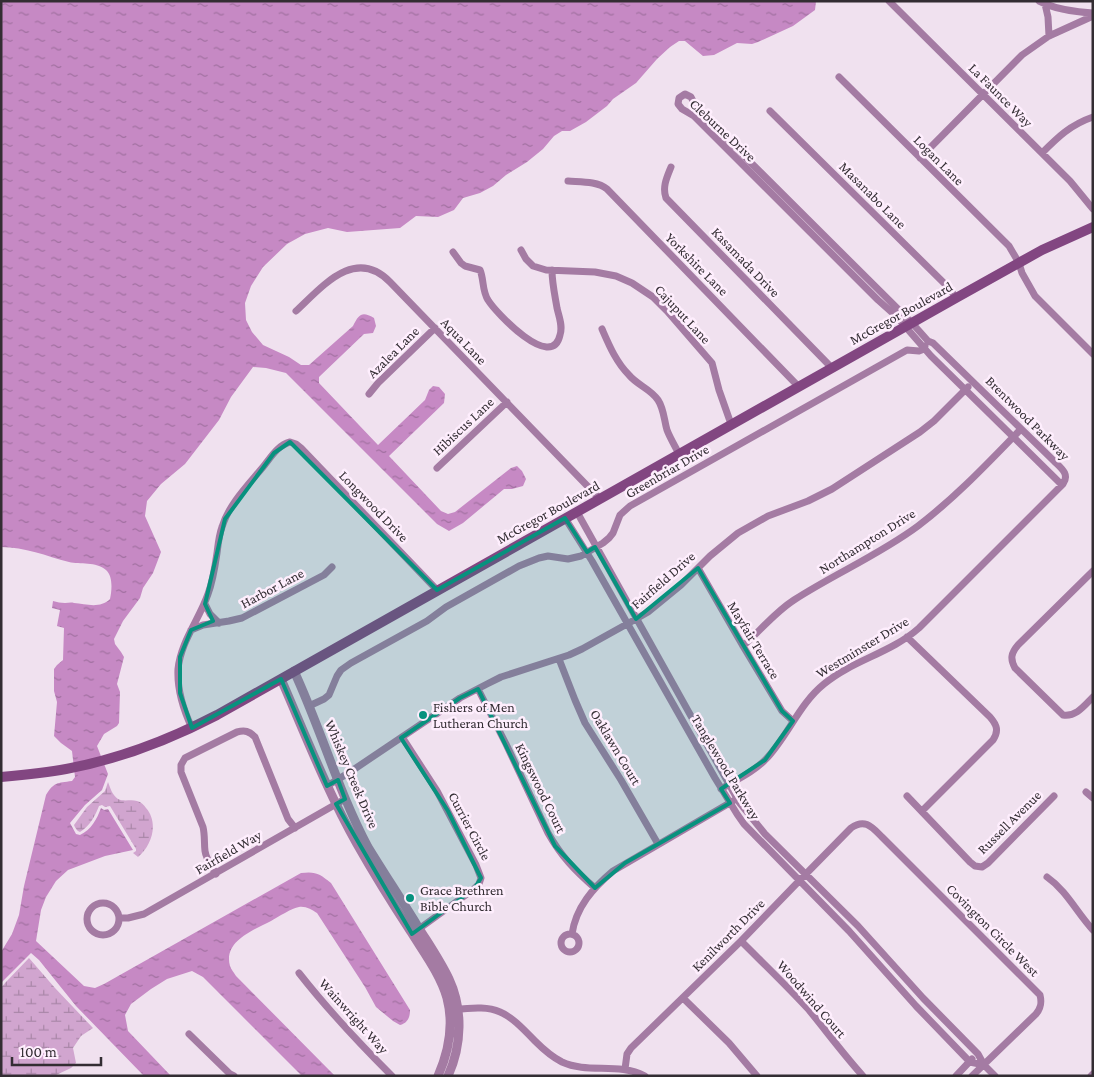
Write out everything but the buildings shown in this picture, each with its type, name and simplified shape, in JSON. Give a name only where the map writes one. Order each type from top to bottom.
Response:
[{"type":"main road","name":"McGregor Boulevard","points":[[1,777],[66,769],[109,759],[192,728],[1019,262],[1093,227]]},
{"type":"street","name":"La Faunce Way","points":[[889,1],[1070,181],[1093,209]]},
{"type":"street","points":[[1042,3],[1048,17],[1049,36]]},
{"type":"street","points":[[1042,3],[1076,12],[1093,14]]},
{"type":"street","points":[[920,158],[1030,49],[1049,36],[1093,14]]},
{"type":"street","name":"Logan Lane","points":[[839,77],[1008,246],[1019,262],[1022,273],[1035,296],[1093,354]]},
{"type":"street","name":"Cleburne Drive","points":[[790,207],[697,109],[691,97],[685,94],[679,98],[678,104],[682,109],[694,116],[790,207],[908,324]]},
{"type":"street","name":"Masanabo Lane","points":[[770,111],[950,288],[956,298]]},
{"type":"street","points":[[1042,153],[1068,128],[1093,116]]},
{"type":"street","name":"Kasamada Drive","points":[[671,167],[664,186],[666,198],[831,367]]},
{"type":"street","name":"Yorkshire Lane","points":[[568,181],[602,185],[798,386]]},
{"type":"street","name":"Cajuput Lane","points":[[521,250],[533,266],[546,270],[595,272],[616,276],[632,283],[653,297],[712,363],[731,424]]},
{"type":"street","points":[[453,252],[461,264],[480,270],[487,298],[517,332],[533,342],[547,347],[554,345],[559,340],[561,333],[552,283],[552,270]]},
{"type":"street","name":"Aqua Lane","points":[[296,311],[334,277],[346,270],[366,268],[379,272],[385,276],[600,499]]},
{"type":"street","name":"Brentwood Parkway","points":[[908,324],[933,343],[1065,472],[1066,480],[1062,485],[924,349],[908,324]]},
{"type":"street","name":"Azalea Lane","points":[[369,394],[435,328]]},
{"type":"street","points":[[602,329],[624,370],[659,401],[666,428],[679,454]]},
{"type":"street","points":[[924,349],[928,341]]},
{"type":"street","name":"Greenbriar Drive","points":[[309,706],[324,700],[341,670],[352,662],[427,621],[484,584],[518,566],[539,558],[548,556],[568,559],[581,556],[609,538],[620,515],[630,506],[907,350],[919,351],[924,349]]},
{"type":"street","name":"Fairfield Drive","points":[[327,786],[460,698],[501,677],[560,659],[582,650],[636,619],[681,585],[710,556],[738,533],[768,516],[821,496],[920,432],[934,421],[973,382]]},
{"type":"street","name":"Hibiscus Lane","points":[[437,468],[507,402]]},
{"type":"street","name":"Northampton Drive","points":[[742,646],[792,601],[885,548],[918,526],[946,504],[1022,429]]},
{"type":"street","name":"Longwood Drive","points":[[205,604],[212,580],[220,533],[228,513],[240,494],[274,453],[284,444],[290,442],[301,448],[437,590]]},
{"type":"street","name":"Westminster Drive","points":[[721,788],[765,760],[818,689],[834,676],[888,649],[919,628],[1062,485]]},
{"type":"street","name":"Tanglewood Parkway","points":[[577,512],[729,784],[752,818],[865,934],[978,1054],[984,1065],[995,1076]]},
{"type":"street","name":"Tanglewood Parkway","points":[[566,518],[721,788],[744,824],[858,941],[970,1062]]},
{"type":"street","name":"Harbor Lane","points":[[191,630],[204,625],[229,622],[242,618],[324,574],[332,567]]},
{"type":"street","name":"Mayfair Terrace","points":[[698,568],[742,646],[782,711],[793,721]]},
{"type":"street","points":[[1093,571],[1018,645],[1011,656],[1012,663],[1016,668],[1063,714],[1069,716],[1075,713],[1093,697]]},
{"type":"street","points":[[205,604],[210,614],[219,623]]},
{"type":"street","points":[[192,728],[181,702],[178,678],[180,657],[182,648],[205,604]]},
{"type":"street","points":[[907,637],[995,722],[997,728],[997,734],[993,740],[922,811],[907,796]]},
{"type":"street","name":"Oaklawn Court","points":[[560,659],[585,723],[658,844]]},
{"type":"street","name":"Whiskey Creek Drive","points":[[294,671],[358,828],[415,931],[441,982],[447,1000],[454,1010],[459,1024],[458,1043],[448,1076]]},
{"type":"street","name":"Whiskey Creek Drive","points":[[281,679],[336,804],[372,870],[415,931]]},
{"type":"street","name":"Kingswood Court","points":[[478,689],[555,846],[568,863],[595,888]]},
{"type":"street","points":[[216,874],[207,858],[203,827],[182,772],[181,765],[185,758],[237,732],[244,730],[250,732],[255,737],[288,819],[295,828]]},
{"type":"street","name":"Currier Circle","points":[[402,737],[444,804],[476,865],[480,878],[479,884],[474,889],[415,931]]},
{"type":"street","points":[[1086,792],[1093,798]]},
{"type":"street","name":"Russell Avenue","points":[[922,811],[975,866],[982,867],[1054,796]]},
{"type":"street","points":[[572,934],[578,913],[586,900],[595,888],[614,871],[738,798]]},
{"type":"street","name":"Fairfield Way","points":[[120,918],[144,914],[345,799]]},
{"type":"street","name":"Covington Circle West","points":[[858,824],[864,823],[871,826],[1040,995],[1042,1002],[1040,1009],[984,1065]]},
{"type":"street","name":"Kenilworth Drive","points":[[625,1069],[627,1054],[631,1048],[742,941],[851,828],[858,824]]},
{"type":"street","points":[[1047,877],[1062,888],[1077,912],[1093,930]]},
{"type":"street","points":[[100,902],[106,902],[113,905],[118,911],[120,918],[117,928],[112,933],[105,935],[92,931],[87,917],[89,911],[94,906],[100,902]]},
{"type":"street","points":[[858,941],[865,934]]},
{"type":"street","name":"Woodwind Court","points":[[742,941],[810,1011],[847,1059],[863,1076]]},
{"type":"street","name":"Wainwright Way","points":[[299,972],[316,996],[392,1076]]},
{"type":"street","points":[[913,1002],[921,995]]},
{"type":"street","points":[[683,998],[729,1043],[758,1076]]},
{"type":"street","points":[[454,1010],[490,1008],[505,1014],[547,1052],[563,1063],[581,1067],[625,1069],[645,1076]]},
{"type":"street","name":"Whiskey Creek Drive","points":[[438,1076],[449,1046],[454,1010]]},
{"type":"street","points":[[189,1034],[234,1076]]},
{"type":"street","points":[[956,1076],[978,1054]]},
{"type":"street","points":[[970,1062],[984,1065]]},
{"type":"street","points":[[972,1076],[984,1065]]},
{"type":"highlighted area","points":[[290,442],[437,590],[565,518],[587,552],[595,547],[636,619],[698,568],[782,711],[793,721],[765,760],[721,789],[730,803],[625,863],[595,888],[555,846],[478,689],[460,698],[401,738],[448,811],[481,878],[474,889],[412,934],[336,804],[345,799],[338,780],[327,786],[281,679],[192,728],[180,693],[180,657],[191,630],[213,621],[205,604],[225,519],[274,453]]},
{"type":"green space","points":[[108,782],[118,799],[140,802],[150,814],[153,827],[152,834],[147,846],[138,857],[133,853],[136,849],[110,806],[99,806],[87,827],[80,832],[74,826],[87,807],[105,791]]},
{"type":"green space","points":[[29,958],[93,1028],[81,1036],[73,1048],[76,1063],[71,1068],[54,1076],[1,1076],[1,988]]},
{"type":"water","points":[[1,1],[816,1],[815,10],[793,26],[752,44],[737,43],[714,55],[703,56],[685,41],[679,41],[657,59],[636,83],[613,99],[586,122],[570,131],[562,131],[554,136],[543,149],[527,162],[493,186],[480,193],[463,198],[454,210],[438,217],[416,216],[400,228],[347,232],[328,228],[305,234],[287,244],[263,267],[251,286],[245,303],[246,320],[252,332],[263,345],[301,365],[309,365],[353,326],[361,315],[364,314],[374,318],[376,326],[373,333],[364,334],[319,377],[319,383],[378,445],[425,400],[433,386],[439,387],[445,394],[444,403],[389,456],[441,511],[448,514],[455,512],[511,468],[517,466],[526,479],[523,486],[504,489],[463,523],[449,531],[437,524],[286,373],[253,367],[231,397],[219,420],[185,464],[161,484],[147,501],[145,516],[161,552],[140,598],[123,621],[114,639],[115,644],[124,657],[117,684],[120,692],[119,723],[104,734],[97,746],[108,774],[102,790],[85,805],[70,823],[76,834],[80,835],[93,824],[101,808],[104,810],[108,809],[133,850],[105,856],[68,870],[56,881],[46,897],[41,910],[36,941],[84,986],[95,988],[301,873],[310,872],[318,874],[331,883],[410,1010],[407,1021],[400,1025],[376,1007],[317,913],[306,908],[299,907],[293,909],[249,933],[235,943],[229,957],[230,966],[236,976],[335,1076],[302,1076],[203,977],[192,971],[167,979],[151,989],[131,1004],[125,1015],[128,1031],[171,1076],[144,1076],[76,1006],[39,960],[31,953],[1,983],[1,952],[12,934],[19,915],[46,795],[54,785],[72,781],[75,777],[72,751],[54,736],[57,702],[54,691],[54,669],[63,660],[64,628],[57,626],[60,610],[52,608],[53,601],[93,605],[102,604],[110,599],[111,579],[106,570],[98,565],[73,563],[27,550],[1,547]]},
{"type":"place","name":"Fishers of Men Lutheran Church","points":[[423,715]]},
{"type":"place","name":"Grace Brethren Bible Church","points":[[410,898]]}]
